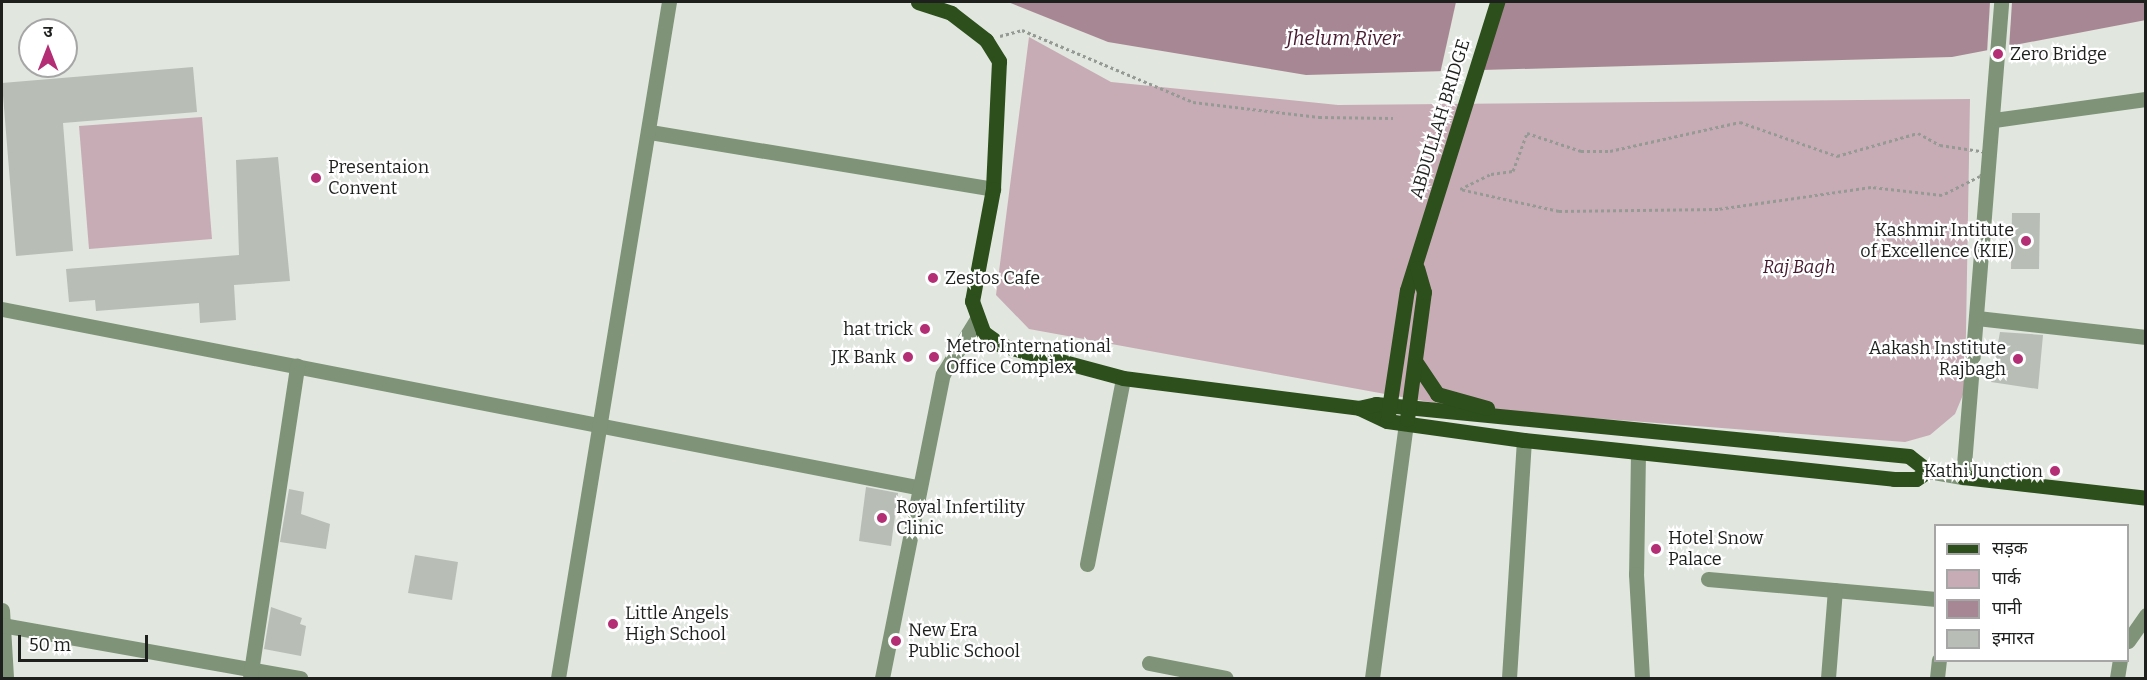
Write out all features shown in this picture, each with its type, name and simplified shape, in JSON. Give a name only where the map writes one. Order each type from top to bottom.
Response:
[{"type":"main road","points":[[918,2],[951,13],[986,40],[999,61],[993,189],[974,289],[977,319],[982,332],[1001,345],[1123,378],[1359,408],[1389,405],[1407,417],[1524,440],[1900,479],[1917,479],[1928,471],[1909,456],[1578,426],[1407,417],[1387,421],[1359,408]]},
{"type":"main road","name":"ABDULLAH BRIDGE","points":[[1417,268],[1421,248],[1497,2]]},
{"type":"main road","points":[[1407,417],[1424,292],[1417,268]]},
{"type":"main road","points":[[1387,421],[1407,290],[1417,268]]},
{"type":"main road","points":[[1415,361],[1432,390],[1450,400],[1578,426]]},
{"type":"main road","points":[[1963,477],[2145,498]]},
{"type":"street","points":[[558,678],[650,132],[669,2]]},
{"type":"street","points":[[1928,471],[1963,477],[1993,153],[2001,2]]},
{"type":"street","points":[[1994,114],[2145,99]]},
{"type":"street","points":[[650,132],[993,189]]},
{"type":"street","points":[[2,309],[916,487]]},
{"type":"street","points":[[1977,318],[2145,337]]},
{"type":"street","points":[[882,678],[916,487],[943,374],[977,319]]},
{"type":"street","points":[[251,674],[297,366]]},
{"type":"street","points":[[1087,564],[1123,378]]},
{"type":"street","points":[[1372,678],[1407,417]]},
{"type":"street","points":[[1509,678],[1524,440]]},
{"type":"street","points":[[1638,452],[1636,574],[1642,678]]},
{"type":"street","points":[[1708,579],[1934,599]]},
{"type":"street","points":[[1828,678],[1835,590]]},
{"type":"street","points":[[2129,636],[2138,616]]},
{"type":"street","points":[[6,678],[2,620],[251,674],[300,678]]},
{"type":"street","points":[[1937,678],[1939,662]]},
{"type":"street","points":[[2117,678],[2121,662]]},
{"type":"street","points":[[1149,663],[1226,678]]},
{"type":"path","points":[[986,40],[1022,30],[1193,102],[1318,117],[1393,118]]},
{"type":"path","points":[[1740,122],[1837,156],[1918,133],[1940,145],[1993,153],[1980,176],[1942,195],[1871,187],[1718,208],[1559,211],[1460,189],[1491,174],[1513,171],[1527,133],[1581,151],[1610,151],[1740,122]]},
{"type":"green space","name":"Raj Bagh","points":[[1029,37],[1111,82],[1338,105],[1970,99],[1965,390],[1955,414],[1930,435],[1905,442],[1462,408],[1029,329],[996,295]]},
{"type":"green space","points":[[202,117],[212,239],[89,249],[79,126]]},
{"type":"water","name":"Jhelum River","points":[[1008,2],[2145,2],[2146,20],[1952,57],[1306,75],[1108,42]]},
{"type":"pier","points":[[1456,2],[1493,2],[1477,73],[1440,74]]},
{"type":"pier","points":[[1990,2],[2012,2],[2009,49],[1987,53]]},
{"type":"building","points":[[193,67],[197,112],[63,123],[73,251],[16,256],[2,83]]},
{"type":"building","points":[[278,157],[290,281],[234,285],[236,320],[200,323],[199,303],[96,311],[95,300],[69,302],[66,269],[239,255],[236,160]]},
{"type":"building","name":"Kashmir Intitute of Excellence (KIE)","points":[[2012,213],[2040,213],[2039,269],[2011,269]]},
{"type":"building","name":"Aakash Institute Rajbagh","points":[[2000,332],[2043,335],[2038,389],[1991,382]]},
{"type":"building","points":[[866,487],[898,493],[891,546],[859,541]]},
{"type":"building","points":[[289,489],[304,492],[301,514],[330,524],[326,549],[280,542]]},
{"type":"building","points":[[415,555],[458,562],[452,600],[408,593]]},
{"type":"building","points":[[271,607],[302,618],[300,624],[306,626],[301,656],[264,649]]},
{"type":"place","name":"Zero Bridge","points":[[1998,54]]},
{"type":"place","name":"Presentaion Convent","points":[[316,178]]},
{"type":"place","name":"Kashmir Intitute of Excellence (KIE)","points":[[2026,241]]},
{"type":"place","name":"Zestos Cafe","points":[[933,278]]},
{"type":"place","name":"hat trick","points":[[925,329]]},
{"type":"place","name":"JK Bank","points":[[908,357]]},
{"type":"place","name":"Metro International Office Complex","points":[[934,357]]},
{"type":"place","name":"Aakash Institute Rajbagh","points":[[2018,359]]},
{"type":"place","name":"Kathi Junction","points":[[2055,471]]},
{"type":"place","name":"Royal Infertility Clinic","points":[[882,518]]},
{"type":"place","name":"Hotel Snow Palace","points":[[1656,549]]},
{"type":"place","name":"Little Angels High School","points":[[613,624]]},
{"type":"place","name":"New Era Public School","points":[[896,641]]}]
